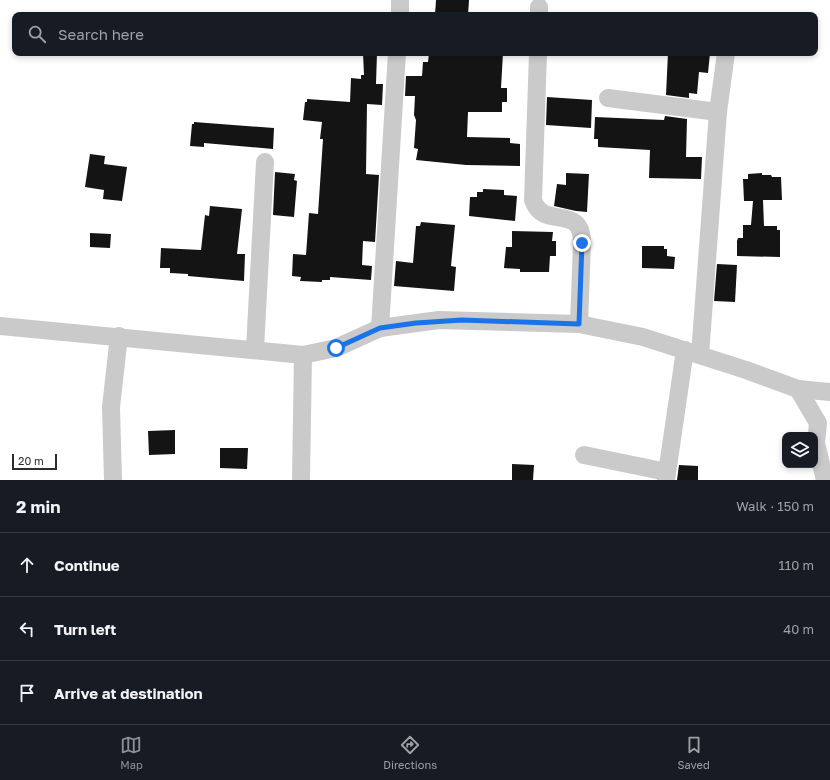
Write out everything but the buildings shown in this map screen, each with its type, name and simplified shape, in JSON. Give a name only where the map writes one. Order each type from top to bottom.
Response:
[{"type":"street","points":[[400,0],[400,12]]},
{"type":"street","points":[[380,328],[397,56]]},
{"type":"street","points":[[538,56],[532,200],[537,209],[544,214],[550,217],[571,219],[579,225],[582,235],[582,243],[579,324]]},
{"type":"street","points":[[584,455],[666,476],[693,352],[718,112],[726,56]]},
{"type":"street","points":[[608,98],[718,112]]},
{"type":"street","points":[[255,349],[265,162]]},
{"type":"street","points":[[0,326],[255,349],[303,355],[336,348],[380,328],[439,320],[579,324],[643,337],[693,352],[798,389],[830,392]]},
{"type":"street","points":[[113,480],[111,407],[118,336]]},
{"type":"street","points":[[301,480],[303,355]]},
{"type":"street","points":[[798,389],[818,423],[816,443],[825,480]]},
{"type":"route","points":[[336,348],[380,328],[439,320],[579,324],[582,243]]}]
